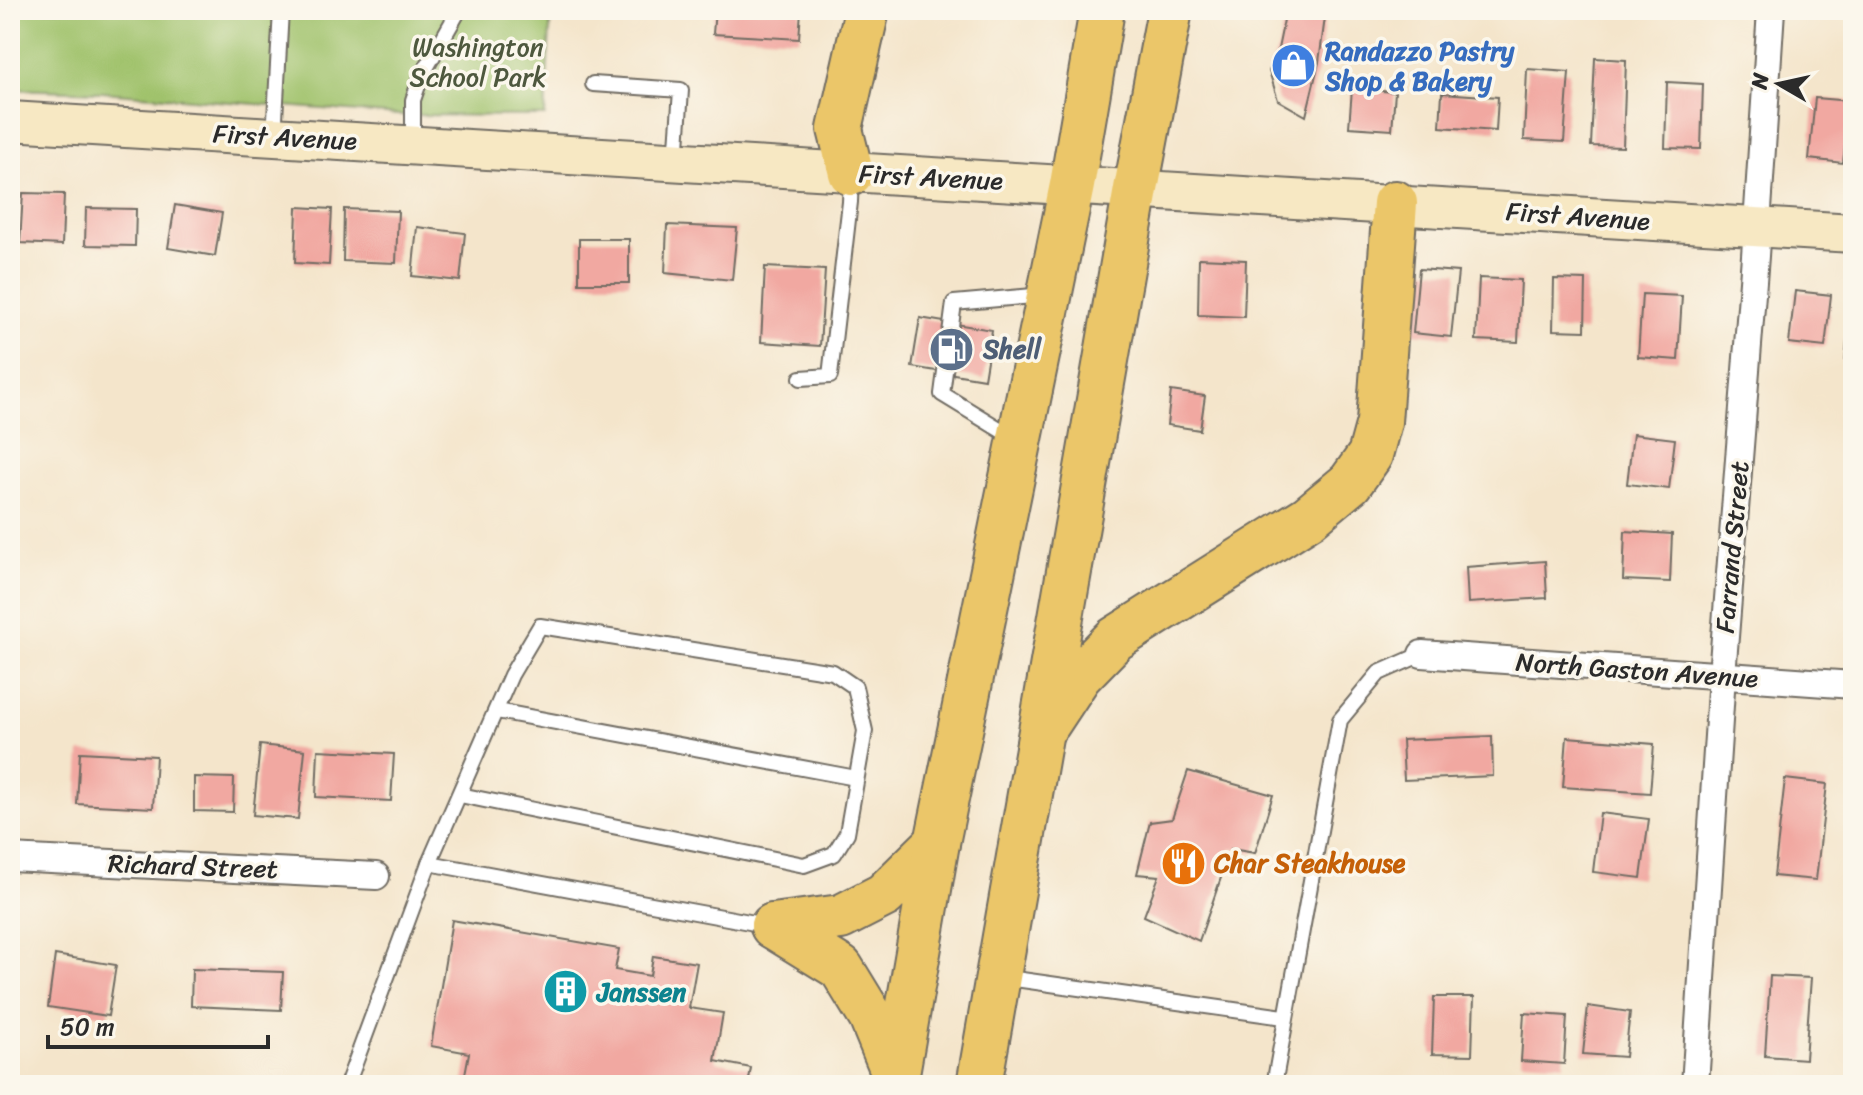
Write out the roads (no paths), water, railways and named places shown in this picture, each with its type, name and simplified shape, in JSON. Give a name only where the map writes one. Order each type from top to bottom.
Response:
[{"type":"highway","points":[[851,173],[840,129],[867,10]]},
{"type":"highway","points":[[896,1081],[937,843],[1072,185],[1102,10]]},
{"type":"highway","points":[[979,1085],[1170,10]]},
{"type":"highway","points":[[1040,735],[1079,676],[1115,639],[1309,517],[1350,483],[1370,455],[1379,422],[1395,203]]},
{"type":"highway","points":[[773,926],[841,917],[855,910],[884,895],[937,843]]},
{"type":"highway","points":[[773,926],[841,968],[871,1017],[896,1081]]},
{"type":"street","name":"Farrand Street","points":[[1695,1085],[1771,10]]},
{"type":"street","name":"First Avenue","points":[[10,121],[1853,233]]},
{"type":"street","name":"North Gaston Avenue","points":[[1422,654],[1853,685]]},
{"type":"street","name":"Richard Street","points":[[10,858],[376,876]]},
{"type":"lane","points":[[274,137],[281,10]]},
{"type":"lane","points":[[413,145],[413,100],[421,77],[459,10]]},
{"type":"lane","points":[[593,84],[681,90],[676,161]]},
{"type":"lane","points":[[801,378],[830,376],[851,173]]},
{"type":"lane","points":[[1019,441],[942,394],[954,303],[1049,294]]},
{"type":"lane","points":[[347,1085],[429,863],[511,675],[540,626],[833,672],[855,687],[865,731],[847,833],[834,854],[804,865],[460,795]]},
{"type":"lane","points":[[1274,1085],[1340,720],[1379,673],[1422,654]]},
{"type":"lane","points":[[497,711],[856,778]]},
{"type":"lane","points":[[429,863],[773,926]]},
{"type":"lane","points":[[996,976],[1284,1017]]},
{"type":"place","name":"Randazzo Pastry Shop & Bakery","points":[[1294,66]]},
{"type":"place","name":"Shell","points":[[952,349]]},
{"type":"place","name":"Char Steakhouse","points":[[1183,863]]},
{"type":"place","name":"Janssen","points":[[566,992]]},
{"type":"park label","name":"Washington School Park","points":[[478,62]]}]
